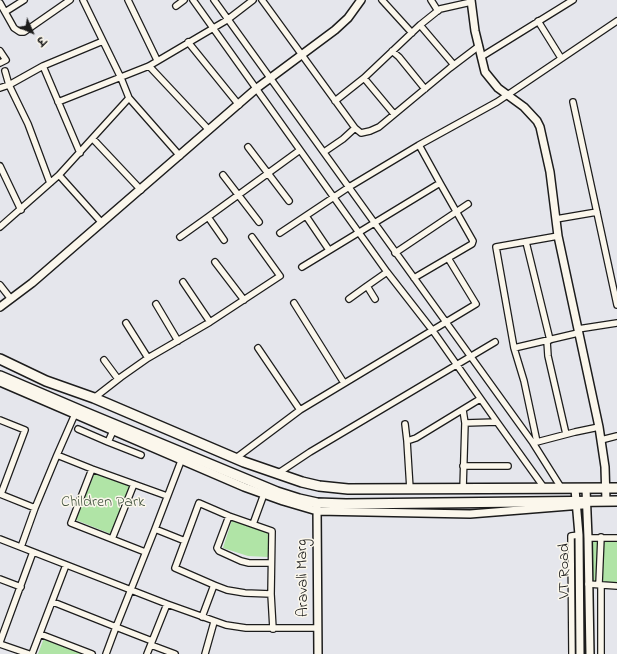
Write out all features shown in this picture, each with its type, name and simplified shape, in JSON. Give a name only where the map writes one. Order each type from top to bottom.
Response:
[{"type":"highway","points":[[0,359],[46,381],[94,398],[236,458],[302,482],[334,488],[617,488]]},
{"type":"highway","points":[[0,376],[270,489],[317,507],[346,504],[576,504],[617,501]]},
{"type":"street","points":[[5,12],[24,0]]},
{"type":"street","points":[[0,3],[14,28],[20,32],[24,32],[70,0]]},
{"type":"street","points":[[83,0],[121,78],[129,98],[180,156]]},
{"type":"street","points":[[128,0],[157,60]]},
{"type":"street","points":[[176,6],[184,0]]},
{"type":"street","points":[[193,0],[257,88],[333,198],[432,331],[545,489]]},
{"type":"street","points":[[214,0],[446,324],[535,443],[562,489]]},
{"type":"street","points":[[58,102],[148,66],[212,27],[227,20],[253,0]]},
{"type":"street","points":[[262,0],[355,128],[361,133],[379,127],[479,46]]},
{"type":"street","points":[[0,307],[32,283],[257,88],[335,30],[348,18],[361,0]]},
{"type":"street","points":[[382,0],[412,33]]},
{"type":"street","points":[[431,0],[438,11]]},
{"type":"street","points":[[481,56],[572,0]]},
{"type":"street","points":[[335,101],[364,78],[420,25],[438,11],[471,1],[475,31],[488,76],[506,95],[524,107],[539,124],[550,172],[558,236],[600,427],[606,501]]},
{"type":"street","points":[[538,21],[561,58]]},
{"type":"street","points":[[280,233],[349,187],[419,145],[496,102],[617,21]]},
{"type":"street","points":[[420,25],[454,65]]},
{"type":"street","points":[[0,88],[9,85],[43,66],[103,41]]},
{"type":"street","points":[[188,42],[239,105]]},
{"type":"street","points":[[0,51],[6,60],[0,64]]},
{"type":"street","points":[[392,51],[399,57],[425,89]]},
{"type":"street","points":[[43,66],[80,153]]},
{"type":"street","points":[[148,66],[209,130]]},
{"type":"street","points":[[4,72],[28,124],[50,184]]},
{"type":"street","points":[[364,78],[394,114]]},
{"type":"street","points":[[0,227],[59,175],[129,98]]},
{"type":"street","points":[[573,102],[617,305]]},
{"type":"street","points":[[324,152],[343,139],[355,128]]},
{"type":"street","points":[[93,139],[141,190]]},
{"type":"street","points":[[414,278],[472,244],[473,241],[419,145]]},
{"type":"street","points":[[248,147],[289,201]]},
{"type":"street","points":[[180,237],[300,150]]},
{"type":"street","points":[[0,166],[20,210]]},
{"type":"street","points":[[59,175],[102,222]]},
{"type":"street","points":[[223,175],[259,222]]},
{"type":"street","points":[[302,267],[440,183]]},
{"type":"street","points":[[395,253],[468,204]]},
{"type":"street","points":[[556,219],[597,212]]},
{"type":"street","points":[[306,216],[329,250]]},
{"type":"street","points":[[208,217],[224,240]]},
{"type":"street","points":[[535,443],[524,381],[514,348],[496,247],[558,236]]},
{"type":"street","points":[[94,398],[148,358],[210,322],[280,276],[252,237]]},
{"type":"street","points":[[526,242],[548,341],[550,363],[566,434]]},
{"type":"street","points":[[236,458],[300,410],[446,324],[476,304],[448,258]]},
{"type":"street","points":[[215,262],[244,300]]},
{"type":"street","points":[[349,299],[387,272]]},
{"type":"street","points":[[182,282],[210,322]]},
{"type":"street","points":[[0,285],[11,299]]},
{"type":"street","points":[[366,286],[375,300]]},
{"type":"street","points":[[294,303],[344,383]]},
{"type":"street","points":[[156,304],[178,341]]},
{"type":"street","points":[[514,348],[548,341],[578,331],[617,323]]},
{"type":"street","points":[[126,324],[148,358]]},
{"type":"street","points":[[277,474],[294,462],[495,342]]},
{"type":"street","points":[[258,348],[300,410]]},
{"type":"street","points":[[104,360],[118,379]]},
{"type":"street","points":[[0,382],[180,461],[264,494],[317,507]]},
{"type":"street","points":[[407,441],[416,438],[480,399]]},
{"type":"street","points":[[463,410],[465,423],[463,489]]},
{"type":"street","points":[[21,547],[35,508],[75,414]]},
{"type":"street","points":[[0,420],[25,430],[0,494],[35,508]]},
{"type":"street","points":[[465,423],[497,422]]},
{"type":"street","points":[[405,424],[410,489]]},
{"type":"street","points":[[535,443],[566,434],[600,427]]},
{"type":"street","points":[[78,428],[141,455]]},
{"type":"street","points":[[108,442],[113,431]]},
{"type":"street","points":[[602,440],[617,436]]},
{"type":"street","points":[[57,455],[167,496]]},
{"type":"street","points":[[106,654],[180,461]]},
{"type":"street","points":[[463,466],[508,466]]},
{"type":"street","points":[[92,469],[71,523],[145,552]]},
{"type":"street","points":[[112,539],[134,484]]},
{"type":"street","name":"VT Road","points":[[586,488],[590,654]]},
{"type":"street","name":"VT Road","points":[[575,489],[579,535],[580,654]]},
{"type":"street","points":[[252,524],[264,494]]},
{"type":"street","points":[[271,594],[228,590],[175,568],[199,503],[272,531],[271,594],[273,629]]},
{"type":"street","points":[[587,503],[617,505]]},
{"type":"street","name":"Aravali Marg","points":[[317,507],[318,654]]},
{"type":"street","points":[[230,516],[218,548],[219,551],[249,563],[271,563]]},
{"type":"street","points":[[155,529],[185,541]]},
{"type":"street","points":[[572,654],[571,536],[579,535]]},
{"type":"street","points":[[601,537],[601,654]]},
{"type":"street","points":[[588,538],[617,538]]},
{"type":"street","points":[[0,539],[214,622],[246,628],[318,628]]},
{"type":"street","points":[[29,654],[0,643],[33,552]]},
{"type":"street","points":[[32,654],[66,565]]},
{"type":"street","points":[[0,579],[21,587]]},
{"type":"street","points":[[588,584],[617,586]]},
{"type":"street","points":[[202,617],[214,585]]},
{"type":"street","points":[[53,602],[116,627],[175,654]]},
{"type":"street","points":[[147,654],[167,604]]},
{"type":"street","points":[[205,654],[214,622]]},
{"type":"street","points":[[40,634],[92,654]]},
{"type":"green space","name":"Children Park","points":[[95,472],[130,485],[111,534],[76,520]]},
{"type":"green space","points":[[232,520],[270,533],[268,557],[248,556],[223,548]]},
{"type":"green space","points":[[588,538],[617,538],[617,586],[588,584]]},
{"type":"green space","points":[[44,638],[84,654],[38,654]]}]
